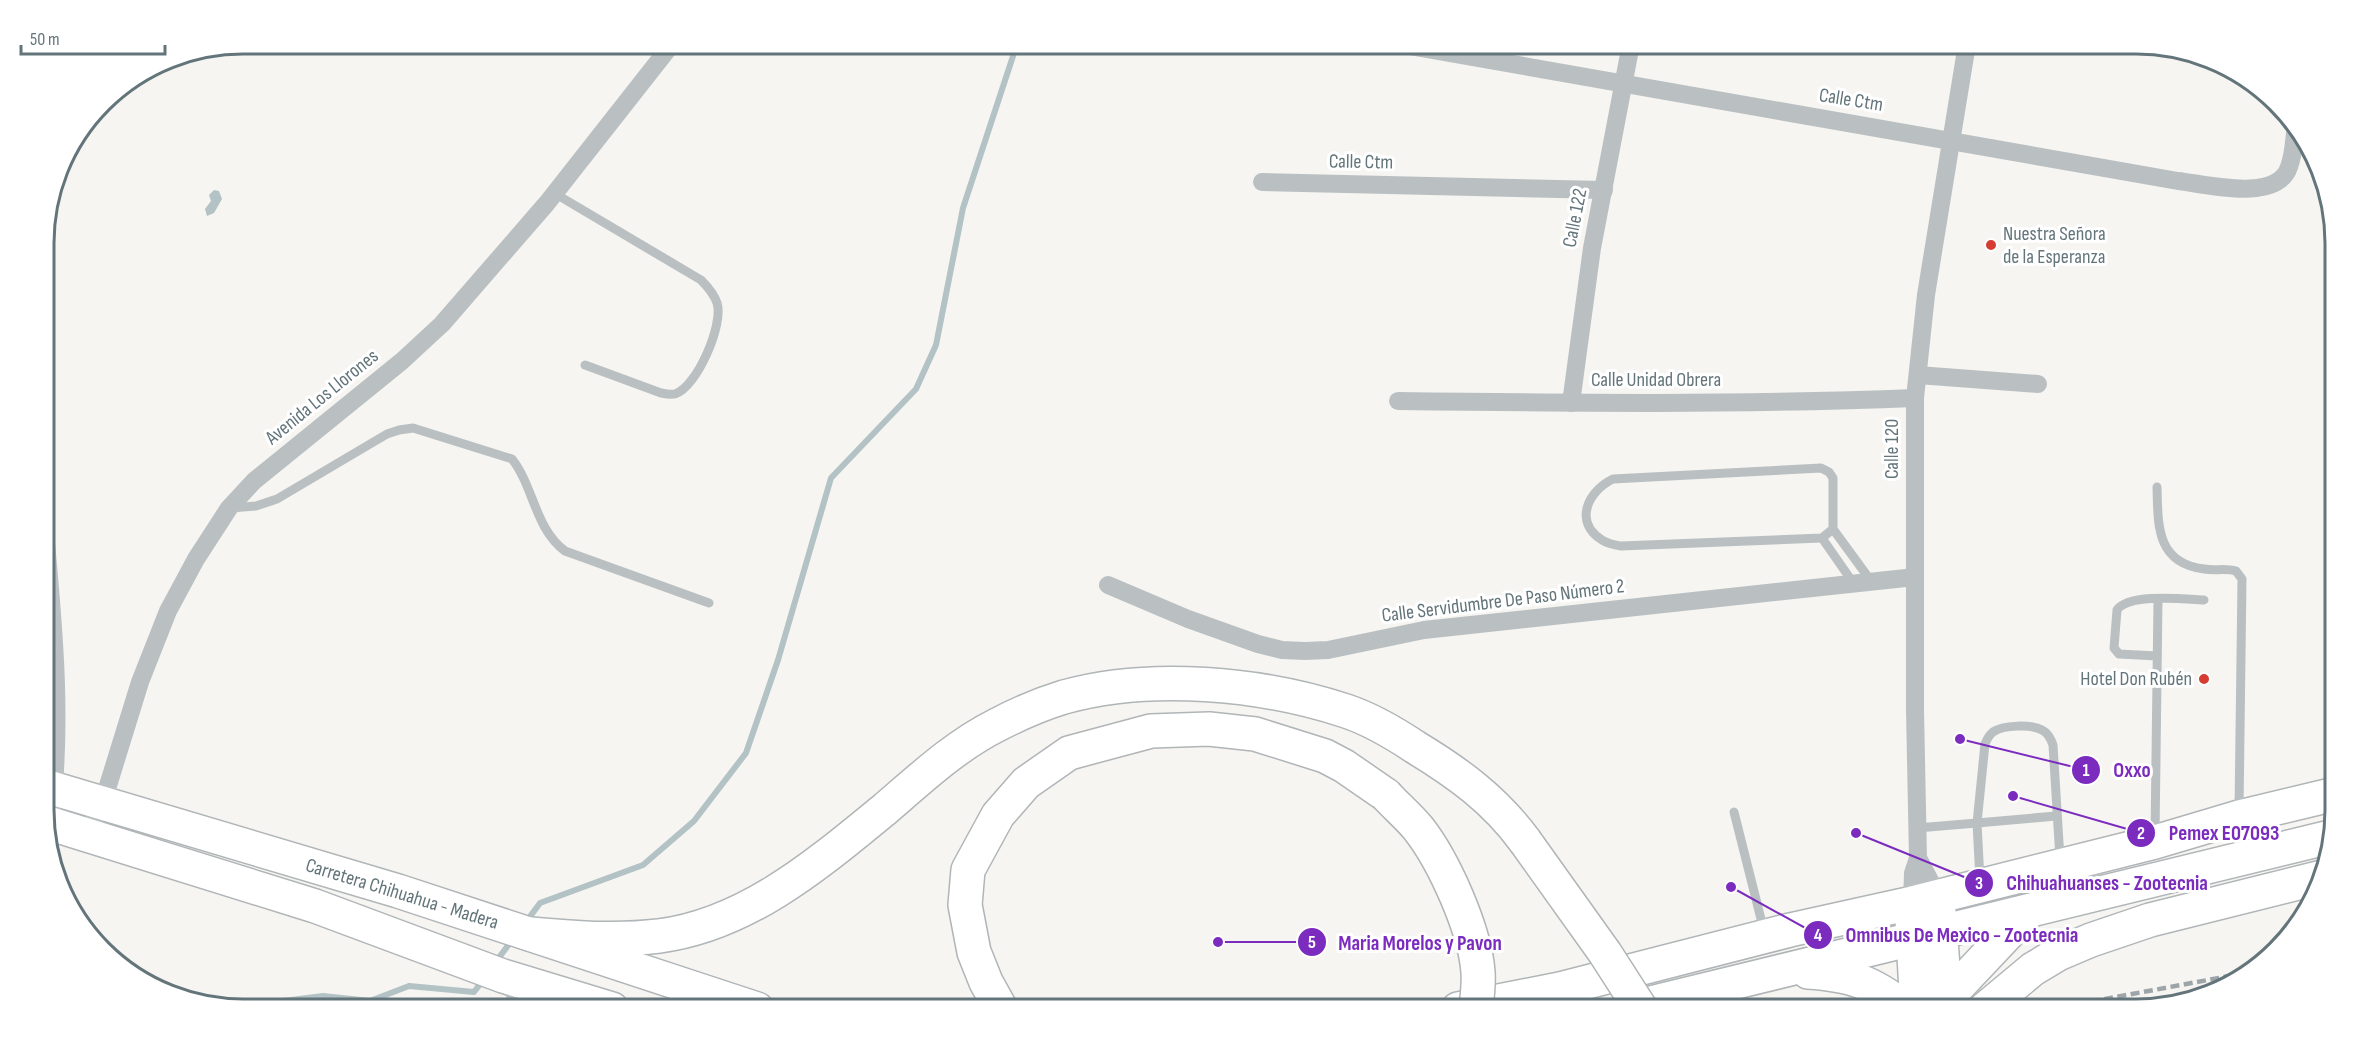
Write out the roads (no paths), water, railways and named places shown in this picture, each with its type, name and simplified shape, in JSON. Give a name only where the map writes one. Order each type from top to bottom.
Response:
[{"type":"highway","points":[[524,932],[588,939],[660,936],[711,924],[751,905],[803,874],[976,737],[1038,706],[1064,697],[1109,688],[1200,685],[1260,690],[1347,712],[1394,734],[1449,768],[1479,790],[1507,816],[1605,953],[1635,999]]},
{"type":"highway","points":[[995,999],[986,982],[975,952],[965,905],[968,870],[998,815],[1026,783],[1069,753],[1151,731],[1209,729],[1254,734],[1325,756],[1344,766],[1386,795],[1418,827],[1434,851],[1472,941],[1478,972],[1477,999]]},
{"type":"highway","name":"Carretera Chihuahua - Madera","points":[[54,789],[398,891],[727,999]]},
{"type":"highway","points":[[1509,999],[1560,989],[1765,936],[1925,900],[2325,797]]},
{"type":"highway","name":"Carretera Chihuahua - Madera","points":[[55,828],[86,835],[315,906],[495,972],[580,999]]},
{"type":"highway","points":[[1668,999],[2322,839]]},
{"type":"highway","points":[[2021,875],[2029,912]]},
{"type":"highway","points":[[1997,999],[2033,969],[2058,954],[2091,939],[2150,920],[2312,880]]},
{"type":"highway","points":[[1925,900],[1926,936],[1935,999]]},
{"type":"highway","points":[[1943,999],[2029,912]]},
{"type":"highway","points":[[1788,970],[1843,975],[1866,982],[1892,999]]},
{"type":"street","name":"Avenida Los Llorones","points":[[86,835],[102,805],[140,682],[168,611],[196,559],[229,508],[254,481],[402,362],[442,324],[554,193],[664,54]]},
{"type":"street","name":"Calle Ctm","points":[[1453,54],[1623,85],[1950,139],[2178,181],[2248,189],[2274,185],[2283,178],[2289,167],[2294,139]]},
{"type":"street","name":"Calle 122","points":[[1571,403],[1592,248],[1629,54]]},
{"type":"street","name":"Calle 120","points":[[1925,900],[1918,858],[1917,828],[1914,577],[1915,398],[1926,295],[1965,54]]},
{"type":"street","name":"Calle Ctm","points":[[1262,182],[1604,190]]},
{"type":"street","points":[[1918,375],[2038,384]]},
{"type":"street","name":"Calle Unidad Obrera","points":[[1398,401],[1816,402],[1915,398]]},
{"type":"street","name":"Calle Servidumbre De Paso Número 2","points":[[1108,585],[1188,619],[1258,645],[1282,650],[1305,651],[1328,650],[1424,630],[1914,577]]},
{"type":"street","points":[[54,650],[56,676],[54,713]]},
{"type":"street","name":"Calle 120","points":[[1918,858],[1913,873],[1925,900]]},
{"type":"street","points":[[495,972],[516,999]]},
{"type":"lane","points":[[554,193],[701,280],[712,292],[718,305],[718,320],[698,372],[685,388],[674,395],[661,393],[585,365]]},
{"type":"lane","points":[[229,508],[256,506],[277,499],[387,434],[413,428],[512,459],[521,470],[553,543],[565,551],[708,603]]},
{"type":"lane","points":[[1833,529],[1822,538],[1621,546],[1603,541],[1596,535],[1589,525],[1587,503],[1598,488],[1613,479],[1821,468],[1829,472],[1833,478],[1833,529],[1863,583]]},
{"type":"lane","points":[[2157,487],[2157,523],[2164,546],[2171,555],[2182,562],[2203,569],[2236,571],[2242,579],[2239,817]]},
{"type":"lane","points":[[1822,538],[1863,583]]},
{"type":"lane","points":[[2155,842],[2158,599]]},
{"type":"lane","points":[[2157,656],[2119,654],[2113,645],[2117,610],[2120,606],[2128,602],[2158,599],[2204,600]]},
{"type":"lane","points":[[1980,885],[1977,824],[1985,744],[1989,735],[2001,728],[2041,729],[2047,734],[2053,746],[2060,866]]},
{"type":"lane","points":[[1734,812],[1765,936]]},
{"type":"lane","points":[[1917,828],[2056,816]]},
{"type":"waterway","points":[[526,922],[540,903],[643,865],[694,821],[746,753],[778,660],[831,478],[916,389],[936,345],[963,208],[1014,54]]},
{"type":"waterway","points":[[495,963],[512,940]]},
{"type":"waterway","points":[[375,999],[409,986],[474,992],[484,979]]},
{"type":"waterway","points":[[299,999],[323,996],[351,999]]},
{"type":"railway","points":[[2105,999],[2224,977]]},
{"type":"place","name":"Nuestra Señora de la Esperanza","points":[[1991,245]]},
{"type":"place","name":"Hotel Don Rubén","points":[[2204,679]]},
{"type":"place","name":"Oxxo","points":[[1960,739]]},
{"type":"place","name":"Pemex E07093","points":[[2013,796]]},
{"type":"place","name":"Chihuahuanses - Zootecnia","points":[[1856,833]]},
{"type":"place","name":"Omnibus De Mexico - Zootecnia","points":[[1731,887]]},
{"type":"place","name":"Maria Morelos y Pavon","points":[[1218,942]]}]
